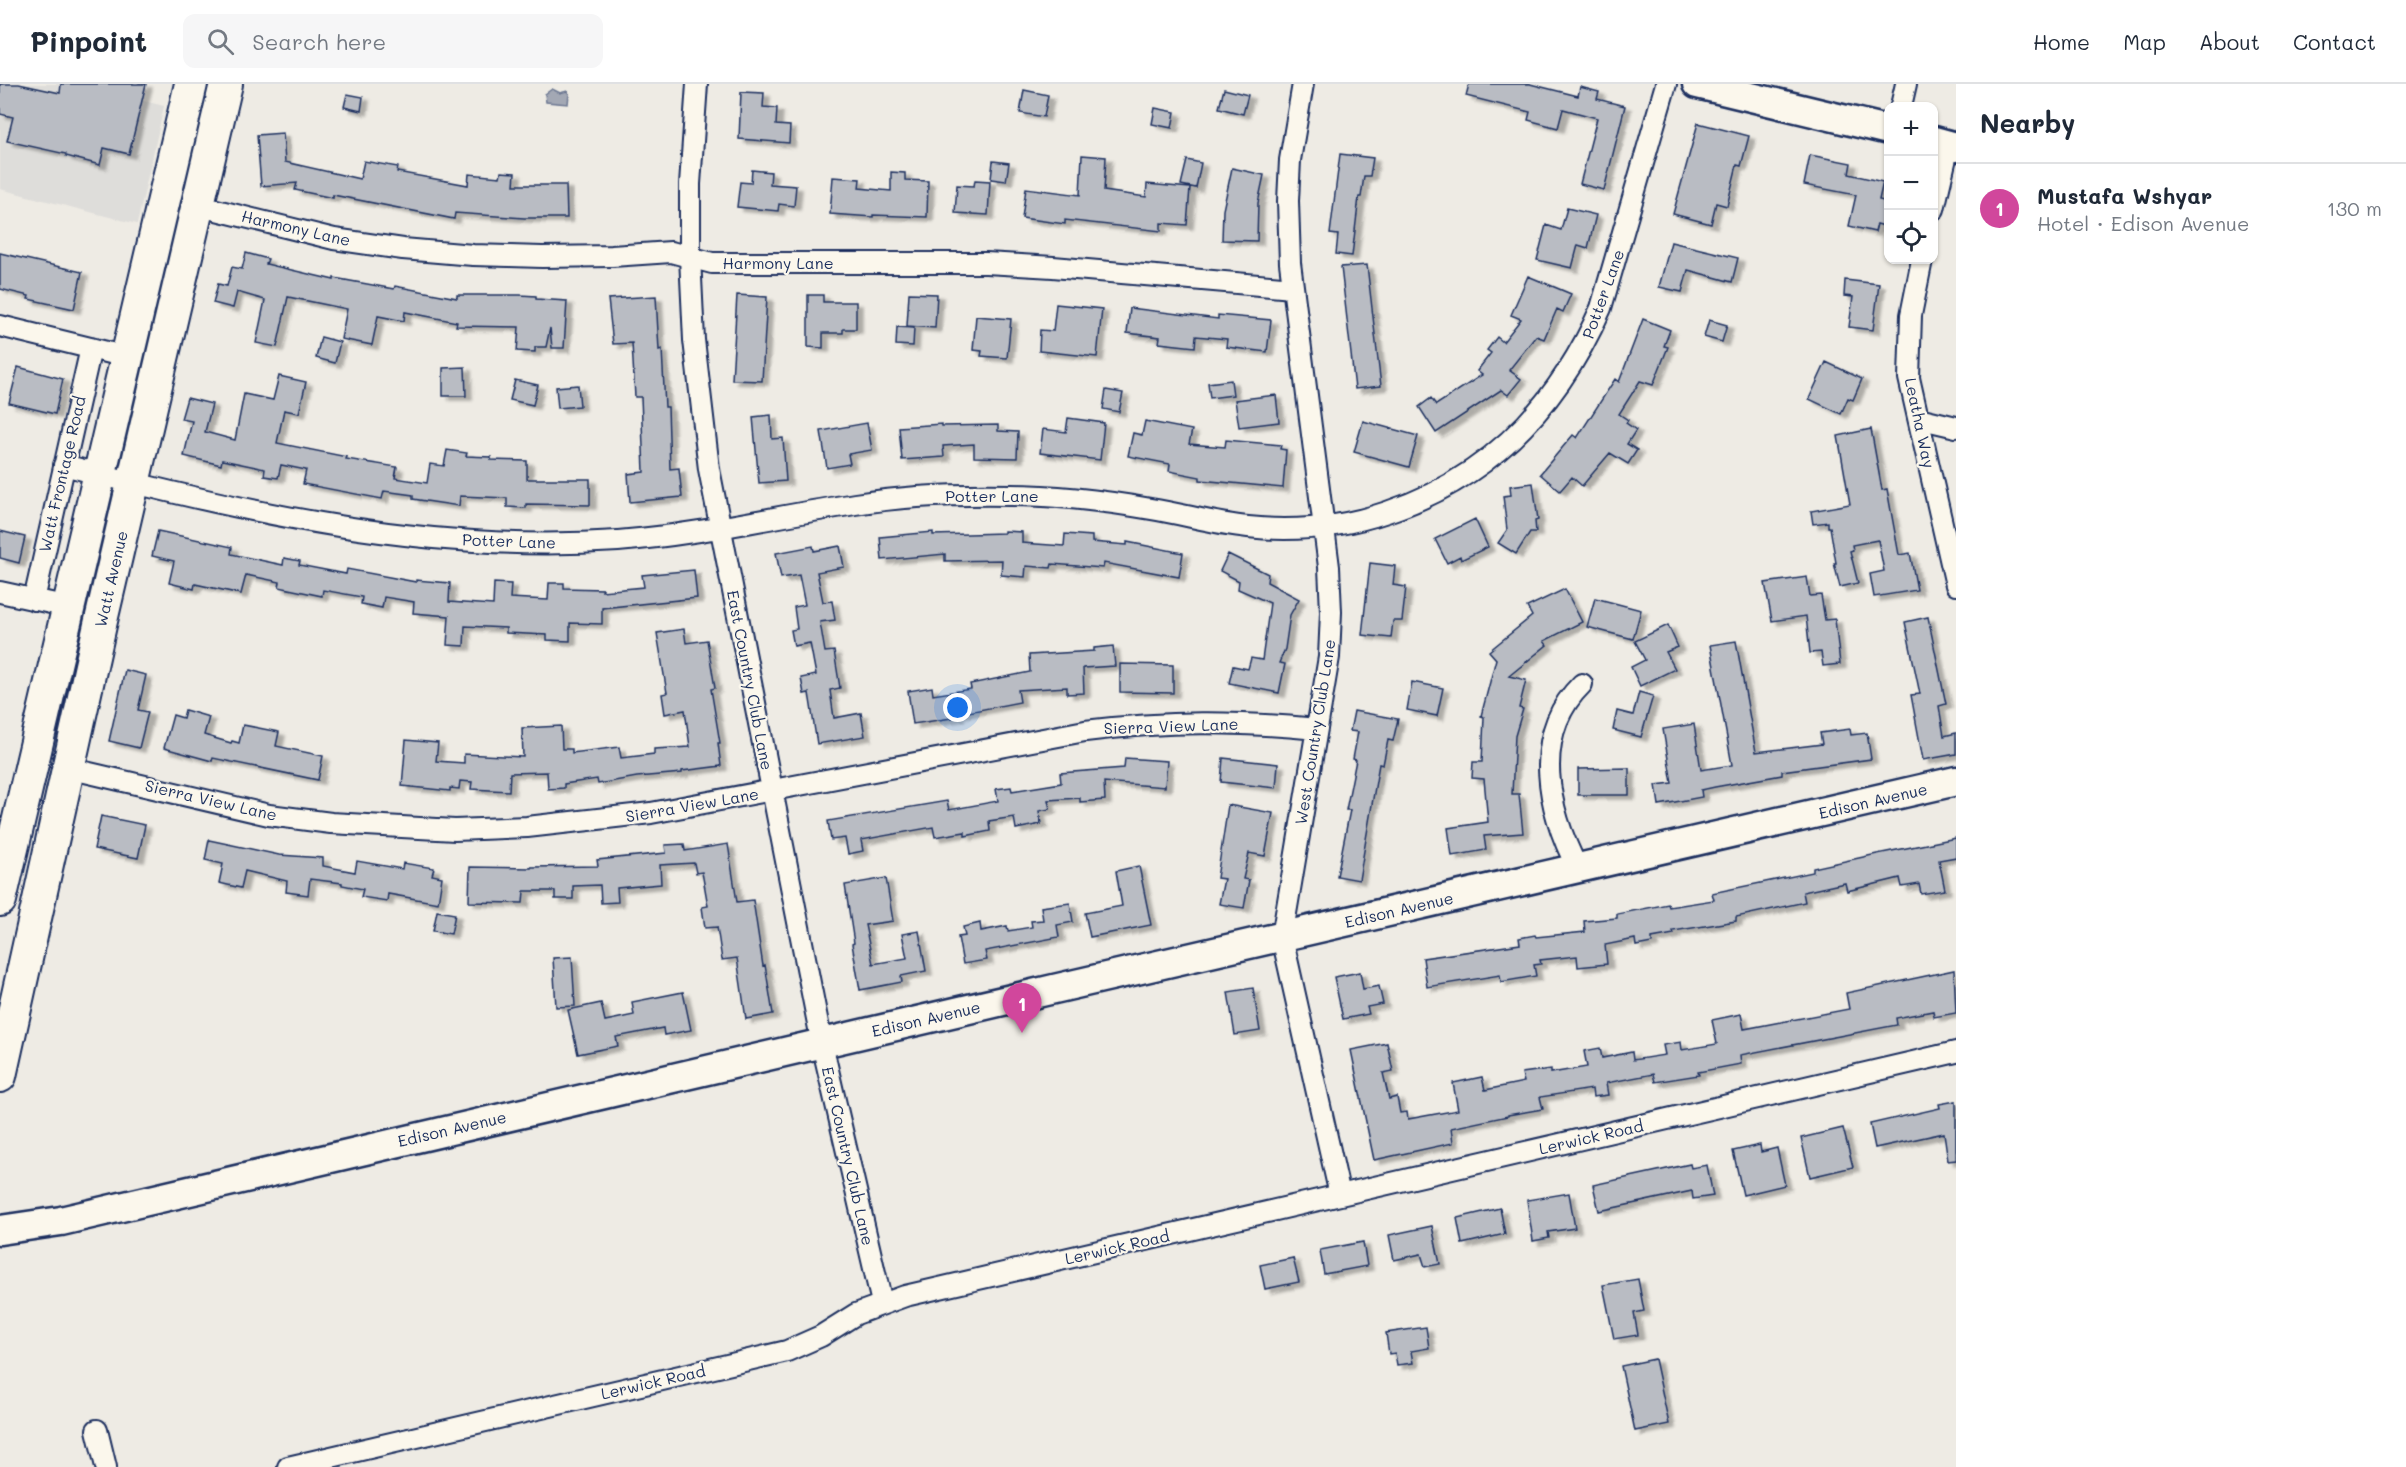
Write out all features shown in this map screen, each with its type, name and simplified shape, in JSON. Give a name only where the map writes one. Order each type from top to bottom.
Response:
[{"type":"main road","points":[[0,900],[191,84]]},
{"type":"main road","name":"Watt Avenue","points":[[0,1076],[196,205],[226,84]]},
{"type":"street","name":"East Country Club Lane","points":[[697,84],[690,184],[690,257],[694,340],[702,417],[720,527],[822,1044],[882,1303]]},
{"type":"street","name":"West Country Club Lane","points":[[1303,84],[1290,160],[1288,201],[1293,288],[1329,567],[1331,612],[1329,657],[1282,937],[1340,1195]]},
{"type":"street","name":"Potter Lane","points":[[64,465],[244,510],[320,524],[474,541],[560,543],[618,541],[720,527],[856,504],[966,494],[1030,495],[1093,500],[1249,528],[1285,529],[1323,526],[1384,514],[1418,501],[1479,466],[1507,444],[1556,392],[1587,341],[1601,308],[1666,84]]},
{"type":"street","points":[[1697,84],[1884,129]]},
{"type":"street","points":[[1902,102],[1906,84]]},
{"type":"street","points":[[1938,188],[1946,145]]},
{"type":"street","name":"Harmony Lane","points":[[196,205],[334,239],[403,249],[473,255],[612,256],[671,252],[711,263],[900,262],[1042,266],[1293,288]]},
{"type":"street","name":"Leatha Way","points":[[1921,264],[1911,315],[1909,378],[1956,585]]},
{"type":"street","points":[[0,326],[127,357]]},
{"type":"street","name":"Watt Frontage Road","points":[[34,600],[91,348]]},
{"type":"street","points":[[1918,418],[1956,427]]},
{"type":"street","points":[[0,592],[69,608]]},
{"type":"street","points":[[1578,869],[1557,823],[1551,796],[1549,754],[1556,722],[1564,704],[1582,684]]},
{"type":"street","name":"Sierra View Lane","points":[[68,768],[270,815],[393,828],[467,829],[589,822],[651,813],[1046,737],[1143,724],[1236,723],[1317,729]]},
{"type":"street","name":"Edison Avenue","points":[[0,1230],[61,1221],[1956,781]]},
{"type":"street","name":"Lerwick Road","points":[[288,1467],[787,1351],[821,1336],[856,1314],[882,1303],[1956,1052]]},
{"type":"street","points":[[98,1430],[106,1467]]},
{"type":"shaded area","points":[[0,84],[78,84],[164,106],[137,224],[0,189]]},
{"type":"shaded area","points":[[552,89],[560,93],[567,91],[568,104],[546,102],[545,94]]},
{"type":"building","points":[[0,84],[19,84],[60,93],[61,84],[146,84],[129,154],[104,148],[100,165],[66,156],[66,154],[7,141],[13,117],[0,114]]},
{"type":"building","points":[[1469,84],[1530,84],[1578,96],[1580,87],[1599,92],[1597,99],[1625,106],[1604,190],[1580,184],[1597,118],[1563,109],[1558,128],[1528,120],[1530,112],[1466,96]]},
{"type":"building","points":[[1224,89],[1248,95],[1243,114],[1219,108]]},
{"type":"building","points":[[1024,90],[1048,95],[1044,117],[1020,113]]},
{"type":"building","points":[[741,92],[764,93],[763,107],[777,108],[776,125],[790,126],[789,143],[739,139]]},
{"type":"building","points":[[347,94],[363,97],[361,111],[344,107]]},
{"type":"building","points":[[1155,108],[1175,112],[1172,128],[1152,124]]},
{"type":"building","points":[[1698,123],[1749,136],[1741,166],[1737,165],[1727,206],[1716,203],[1711,224],[1673,214]]},
{"type":"building","points":[[283,133],[285,162],[360,179],[364,161],[398,167],[397,172],[468,185],[469,174],[500,177],[501,172],[515,173],[514,185],[566,185],[567,218],[524,218],[455,213],[454,219],[333,195],[333,198],[295,190],[297,183],[261,186],[257,135]]},
{"type":"building","points":[[1340,154],[1373,158],[1370,176],[1364,176],[1361,197],[1359,197],[1352,256],[1336,254],[1338,235],[1330,234]]},
{"type":"building","points":[[1082,155],[1106,157],[1104,191],[1146,197],[1147,184],[1190,188],[1187,225],[1161,223],[1161,231],[1065,220],[1065,224],[1022,218],[1026,188],[1080,195]]},
{"type":"building","points":[[1810,155],[1851,163],[1849,174],[1883,182],[1879,200],[1884,201],[1884,226],[1877,224],[1875,232],[1849,226],[1856,195],[1804,185]]},
{"type":"building","points":[[1187,160],[1201,163],[1196,188],[1181,185]]},
{"type":"building","points":[[993,161],[1009,163],[1006,181],[991,179]]},
{"type":"building","points":[[1232,168],[1264,175],[1258,203],[1257,241],[1222,240],[1223,210]]},
{"type":"building","points":[[752,170],[771,172],[770,184],[796,186],[794,206],[779,204],[778,211],[737,207],[740,182],[751,183]]},
{"type":"building","points":[[891,172],[905,173],[905,180],[928,181],[927,217],[830,214],[833,177],[860,179],[859,188],[891,191]]},
{"type":"building","points":[[975,180],[990,181],[988,215],[955,213],[957,185],[974,186]]},
{"type":"building","points":[[1567,208],[1596,215],[1588,248],[1578,245],[1572,268],[1537,260],[1546,225],[1561,230]]},
{"type":"building","points":[[1671,242],[1738,258],[1732,282],[1688,270],[1682,292],[1659,287]]},
{"type":"building","points":[[0,253],[82,272],[74,309],[28,299],[29,296],[0,289]]},
{"type":"building","points":[[246,253],[268,259],[266,264],[334,280],[334,278],[394,289],[395,286],[457,298],[457,295],[520,295],[536,296],[536,299],[567,301],[564,348],[552,348],[550,328],[546,347],[535,347],[535,352],[517,351],[519,327],[456,326],[457,322],[405,312],[404,321],[378,316],[372,345],[341,339],[347,309],[288,297],[277,347],[256,343],[265,300],[237,292],[233,308],[213,303],[218,284],[227,286],[232,267],[242,269]]},
{"type":"building","points":[[1367,265],[1381,386],[1355,389],[1341,267]]},
{"type":"building","points":[[1528,276],[1571,294],[1563,312],[1557,309],[1544,339],[1536,336],[1509,370],[1521,379],[1508,395],[1501,390],[1436,433],[1419,407],[1431,398],[1436,405],[1482,375],[1477,371],[1491,353],[1487,350],[1497,337],[1503,342],[1521,319],[1511,315]]},
{"type":"building","points":[[1845,280],[1879,284],[1873,330],[1849,327],[1853,297],[1844,296]]},
{"type":"building","points":[[909,293],[937,294],[935,328],[907,326]]},
{"type":"building","points":[[737,295],[767,297],[762,381],[732,380]]},
{"type":"building","points":[[808,295],[823,295],[823,302],[856,302],[856,329],[843,329],[843,333],[823,333],[823,348],[808,347]]},
{"type":"building","points":[[656,296],[665,407],[668,407],[670,469],[679,468],[682,497],[630,502],[628,474],[644,472],[641,397],[635,397],[632,343],[613,344],[608,299]]},
{"type":"building","points":[[1056,304],[1102,309],[1097,357],[1039,351],[1040,330],[1053,331]]},
{"type":"building","points":[[1130,308],[1218,319],[1218,315],[1271,320],[1267,352],[1226,347],[1227,339],[1196,336],[1195,347],[1159,343],[1160,337],[1127,333]]},
{"type":"building","points":[[976,316],[1011,319],[1007,358],[981,356],[982,351],[973,350]]},
{"type":"building","points":[[1643,319],[1670,330],[1664,346],[1668,347],[1653,385],[1640,381],[1619,414],[1636,430],[1627,444],[1637,450],[1628,464],[1610,453],[1582,486],[1572,477],[1560,491],[1540,474],[1573,435],[1577,438],[1615,379],[1619,382]]},
{"type":"building","points":[[1709,320],[1727,325],[1722,342],[1704,337]]},
{"type":"building","points":[[897,327],[914,328],[913,346],[896,345]]},
{"type":"building","points":[[321,337],[340,342],[335,363],[316,358]]},
{"type":"building","points":[[1826,362],[1862,379],[1853,400],[1848,398],[1841,414],[1809,399]]},
{"type":"building","points":[[18,367],[63,379],[55,414],[9,403]]},
{"type":"building","points":[[465,367],[466,396],[443,396],[443,368]]},
{"type":"building","points":[[279,376],[306,382],[299,413],[284,410],[277,443],[347,457],[346,459],[397,467],[395,478],[427,483],[430,464],[444,466],[447,450],[467,453],[466,456],[491,457],[491,460],[527,461],[527,479],[590,479],[590,505],[526,504],[526,508],[507,507],[507,498],[460,496],[459,506],[413,499],[413,495],[384,491],[382,499],[303,484],[306,470],[281,465],[278,478],[264,476],[265,469],[222,460],[221,465],[184,456],[192,421],[181,419],[187,398],[212,404],[205,432],[235,440],[244,394],[273,400]]},
{"type":"building","points":[[515,380],[538,385],[533,405],[510,400]]},
{"type":"building","points":[[1231,380],[1233,395],[1210,398],[1208,383]]},
{"type":"building","points":[[578,385],[580,406],[558,408],[556,387]]},
{"type":"building","points":[[1106,390],[1123,393],[1119,412],[1103,409]]},
{"type":"building","points":[[1276,395],[1279,422],[1239,427],[1235,400]]},
{"type":"building","points":[[771,415],[772,439],[783,438],[786,481],[759,483],[753,417]]},
{"type":"building","points":[[1068,418],[1104,423],[1100,460],[1040,453],[1043,429],[1066,432]]},
{"type":"building","points":[[1145,421],[1192,430],[1189,444],[1225,447],[1226,440],[1281,445],[1280,449],[1286,450],[1283,488],[1200,480],[1200,477],[1169,471],[1170,464],[1128,456],[1133,433],[1142,435]]},
{"type":"building","points":[[1363,421],[1418,436],[1409,467],[1354,452]]},
{"type":"building","points":[[867,423],[872,450],[848,454],[850,464],[827,468],[821,431]]},
{"type":"building","points":[[942,424],[942,426],[998,425],[998,431],[1018,432],[1017,458],[974,457],[974,444],[943,446],[944,457],[902,460],[899,427]]},
{"type":"building","points":[[1871,429],[1882,490],[1887,489],[1899,555],[1910,553],[1917,590],[1874,597],[1870,574],[1884,571],[1878,540],[1852,545],[1853,550],[1850,551],[1858,583],[1840,587],[1834,563],[1836,563],[1830,527],[1828,527],[1828,522],[1813,524],[1811,511],[1850,504],[1838,436]]},
{"type":"building","points":[[1533,483],[1538,520],[1535,521],[1536,532],[1530,532],[1516,554],[1498,543],[1507,530],[1503,496],[1511,495],[1510,486]]},
{"type":"building","points":[[1475,519],[1488,547],[1461,560],[1460,556],[1447,563],[1435,539]]},
{"type":"building","points":[[0,531],[25,537],[19,563],[0,558]]},
{"type":"building","points":[[158,531],[232,547],[231,554],[283,565],[284,558],[300,561],[299,565],[346,574],[347,569],[416,582],[416,580],[450,583],[449,602],[493,605],[494,583],[511,584],[510,598],[548,600],[549,583],[564,583],[564,588],[603,589],[602,591],[644,587],[642,575],[694,570],[697,598],[602,608],[602,624],[570,623],[570,641],[547,640],[547,635],[506,633],[506,628],[465,626],[464,646],[447,645],[449,616],[413,613],[414,602],[384,597],[382,608],[361,604],[362,597],[323,590],[322,596],[279,587],[280,582],[246,575],[241,594],[195,584],[194,589],[169,583],[174,561],[152,556]]},
{"type":"building","points":[[1004,531],[1022,532],[1022,543],[1064,546],[1065,534],[1092,536],[1092,542],[1127,545],[1127,542],[1183,553],[1179,577],[1104,563],[1103,568],[1052,564],[1051,568],[1026,566],[1025,577],[1001,575],[1002,560],[945,561],[945,554],[882,560],[880,537],[933,532],[933,535],[1004,533]]},
{"type":"building","points":[[813,546],[814,551],[840,546],[844,567],[817,572],[823,602],[832,601],[835,620],[820,622],[825,652],[834,651],[840,688],[830,690],[834,718],[861,713],[865,736],[817,744],[809,693],[804,694],[801,678],[816,675],[810,643],[794,646],[791,630],[797,629],[794,607],[805,605],[799,575],[781,578],[776,553]]},
{"type":"building","points":[[1228,554],[1268,574],[1267,582],[1299,599],[1290,615],[1285,649],[1279,663],[1285,664],[1279,693],[1229,683],[1233,666],[1248,669],[1251,658],[1262,660],[1270,603],[1238,589],[1239,581],[1220,571]]},
{"type":"building","points":[[1370,563],[1395,566],[1393,585],[1406,587],[1402,621],[1393,621],[1391,638],[1362,635]]},
{"type":"building","points":[[1807,577],[1810,596],[1821,595],[1825,620],[1835,619],[1840,664],[1823,666],[1821,652],[1810,653],[1806,616],[1772,621],[1765,583]]},
{"type":"building","points":[[1565,589],[1582,622],[1544,641],[1547,645],[1509,676],[1526,680],[1519,708],[1523,709],[1515,736],[1512,794],[1519,794],[1523,833],[1484,836],[1486,850],[1452,856],[1448,828],[1488,822],[1484,779],[1472,778],[1473,762],[1482,762],[1484,717],[1481,716],[1496,659],[1489,651],[1532,616],[1527,607]]},
{"type":"building","points":[[1595,598],[1641,610],[1633,639],[1587,627]]},
{"type":"building","points":[[1928,617],[1946,704],[1939,706],[1944,736],[1956,733],[1956,754],[1923,760],[1911,695],[1920,694],[1905,622]]},
{"type":"building","points":[[1668,625],[1678,647],[1666,652],[1675,669],[1640,686],[1631,667],[1645,660],[1635,641]]},
{"type":"building","points":[[684,629],[686,643],[707,640],[715,688],[711,689],[720,743],[718,743],[721,766],[598,784],[597,779],[564,784],[564,788],[548,789],[547,772],[510,773],[509,791],[471,789],[472,782],[460,781],[459,789],[450,788],[450,791],[402,786],[406,740],[438,743],[436,761],[464,763],[464,754],[523,757],[522,728],[561,726],[562,749],[572,749],[572,753],[619,747],[621,758],[654,754],[654,749],[690,747],[685,710],[665,714],[662,694],[667,693],[657,633]]},
{"type":"building","points":[[1736,641],[1756,752],[1822,744],[1820,733],[1850,729],[1851,735],[1867,733],[1871,759],[1782,771],[1782,775],[1701,790],[1702,797],[1659,805],[1656,785],[1672,783],[1663,729],[1694,724],[1701,770],[1732,765],[1710,645]]},
{"type":"building","points":[[1113,646],[1115,666],[1083,668],[1084,693],[1067,694],[1067,687],[1018,690],[1020,702],[958,714],[958,717],[913,724],[908,691],[932,687],[933,695],[971,689],[970,684],[1030,672],[1029,655],[1094,651],[1094,648]]},
{"type":"building","points":[[1120,664],[1173,665],[1173,693],[1120,692]]},
{"type":"building","points":[[125,670],[146,675],[138,710],[148,712],[139,748],[109,741]]},
{"type":"building","points":[[1412,682],[1443,688],[1437,716],[1407,710]]},
{"type":"building","points":[[1639,692],[1653,696],[1641,737],[1613,730],[1617,711],[1633,715]]},
{"type":"building","points":[[185,710],[209,717],[204,735],[231,743],[232,741],[239,743],[243,725],[279,732],[276,746],[323,756],[318,780],[213,758],[212,761],[164,748],[173,715],[183,718]]},
{"type":"building","points":[[1354,711],[1398,719],[1393,741],[1388,740],[1383,765],[1379,764],[1359,880],[1337,876],[1350,810],[1346,810],[1356,760],[1353,759],[1358,732],[1350,731]]},
{"type":"building","points":[[1125,758],[1167,761],[1165,787],[1104,782],[1105,800],[1080,802],[1080,798],[1048,800],[1050,809],[1039,811],[1041,824],[1016,829],[1014,817],[989,821],[990,831],[965,836],[965,832],[935,837],[933,827],[861,840],[863,851],[848,854],[845,838],[831,840],[828,821],[947,801],[949,810],[998,801],[996,789],[1011,787],[1012,791],[1061,783],[1060,773],[1124,768]]},
{"type":"building","points":[[1223,758],[1278,764],[1276,788],[1221,782]]},
{"type":"building","points":[[1629,768],[1629,795],[1578,795],[1578,769]]},
{"type":"building","points":[[1228,805],[1273,813],[1265,856],[1249,853],[1243,879],[1249,880],[1244,908],[1219,904],[1224,879],[1217,878]]},
{"type":"building","points":[[101,816],[145,825],[138,858],[94,849]]},
{"type":"building","points":[[1956,838],[1956,857],[1939,860],[1945,890],[1921,894],[1919,884],[1902,887],[1900,878],[1847,891],[1845,883],[1803,892],[1805,902],[1736,917],[1736,921],[1673,931],[1674,934],[1652,938],[1652,943],[1636,946],[1635,939],[1605,945],[1607,964],[1578,967],[1577,956],[1540,960],[1541,964],[1534,965],[1536,976],[1501,982],[1500,975],[1427,987],[1423,958],[1520,944],[1519,938],[1535,935],[1536,937],[1585,932],[1584,921],[1617,918],[1617,914],[1668,904],[1669,907],[1714,900],[1712,893],[1813,872],[1813,868]]},
{"type":"building","points":[[209,840],[279,855],[323,858],[323,866],[355,872],[357,861],[402,869],[403,863],[434,868],[432,875],[442,877],[438,903],[388,894],[387,901],[361,897],[363,889],[342,885],[342,883],[310,879],[308,895],[286,892],[287,881],[245,871],[241,888],[219,883],[223,864],[205,860]]},
{"type":"building","points":[[684,844],[685,851],[728,844],[737,902],[753,900],[773,1014],[746,1019],[737,958],[722,960],[717,927],[705,928],[702,907],[708,906],[702,872],[696,873],[694,863],[660,865],[661,884],[617,888],[618,902],[601,903],[600,885],[573,886],[573,899],[555,899],[555,891],[524,891],[523,903],[469,902],[470,867],[598,866],[597,860],[666,853],[665,845]]},
{"type":"building","points":[[1139,866],[1151,925],[1090,937],[1085,913],[1122,906],[1116,871]]},
{"type":"building","points":[[886,878],[893,921],[865,925],[873,964],[907,958],[902,934],[919,931],[926,971],[901,976],[902,982],[860,990],[845,885]]},
{"type":"building","points":[[1070,903],[1073,922],[1057,925],[1059,937],[985,951],[987,960],[963,964],[958,937],[965,936],[963,927],[980,923],[981,931],[1007,926],[1008,931],[1032,927],[1031,921],[1043,920],[1041,907]]},
{"type":"building","points":[[437,911],[455,914],[451,934],[433,931]]},
{"type":"building","points":[[572,957],[575,1006],[556,1007],[553,958]]},
{"type":"building","points":[[1954,970],[1956,1013],[1934,1017],[1933,1011],[1896,1018],[1897,1025],[1740,1055],[1741,1064],[1698,1072],[1699,1075],[1655,1082],[1653,1074],[1606,1083],[1608,1095],[1593,1097],[1592,1089],[1540,1097],[1543,1109],[1451,1128],[1453,1143],[1374,1160],[1351,1050],[1387,1043],[1393,1071],[1383,1073],[1389,1099],[1397,1097],[1400,1113],[1407,1112],[1408,1119],[1458,1110],[1453,1083],[1482,1077],[1485,1090],[1524,1082],[1522,1073],[1551,1069],[1551,1073],[1587,1067],[1584,1051],[1600,1048],[1602,1058],[1632,1052],[1633,1060],[1665,1055],[1663,1045],[1681,1042],[1682,1050],[1717,1044],[1712,1020],[1741,1014],[1744,1029],[1849,1009],[1846,993]]},
{"type":"building","points":[[1360,972],[1363,989],[1379,986],[1383,1004],[1367,1007],[1369,1014],[1343,1019],[1334,977]]},
{"type":"building","points":[[1253,988],[1260,1031],[1235,1035],[1228,992]]},
{"type":"building","points":[[683,992],[691,1030],[664,1035],[663,1028],[616,1037],[618,1046],[578,1054],[568,1010],[601,1003],[605,1021],[634,1015],[632,1002]]},
{"type":"building","points":[[1956,1101],[1956,1160],[1948,1161],[1944,1133],[1875,1148],[1870,1124],[1940,1108],[1939,1104]]},
{"type":"building","points":[[1843,1128],[1853,1167],[1810,1177],[1801,1138]]},
{"type":"building","points":[[1760,1145],[1761,1152],[1777,1148],[1785,1185],[1743,1195],[1733,1151]]},
{"type":"building","points":[[1690,1164],[1691,1168],[1707,1165],[1713,1196],[1693,1199],[1692,1191],[1599,1211],[1593,1185]]},
{"type":"building","points":[[1569,1193],[1575,1228],[1548,1232],[1549,1238],[1533,1241],[1527,1200]]},
{"type":"building","points":[[1500,1208],[1505,1234],[1462,1244],[1457,1218]]},
{"type":"building","points":[[1432,1226],[1440,1264],[1425,1267],[1421,1254],[1394,1260],[1389,1235]]},
{"type":"building","points":[[1363,1242],[1367,1266],[1324,1274],[1320,1250]]},
{"type":"building","points":[[1293,1258],[1299,1282],[1265,1289],[1260,1265]]},
{"type":"building","points":[[1638,1279],[1644,1311],[1634,1313],[1638,1335],[1614,1339],[1603,1285]]},
{"type":"building","points":[[1426,1327],[1429,1348],[1411,1351],[1413,1363],[1397,1365],[1395,1353],[1389,1354],[1386,1333]]},
{"type":"building","points":[[1655,1359],[1669,1424],[1635,1431],[1621,1366]]},
{"type":"place","name":"Mustafa Wshyar","points":[[1022,1033]]}]
